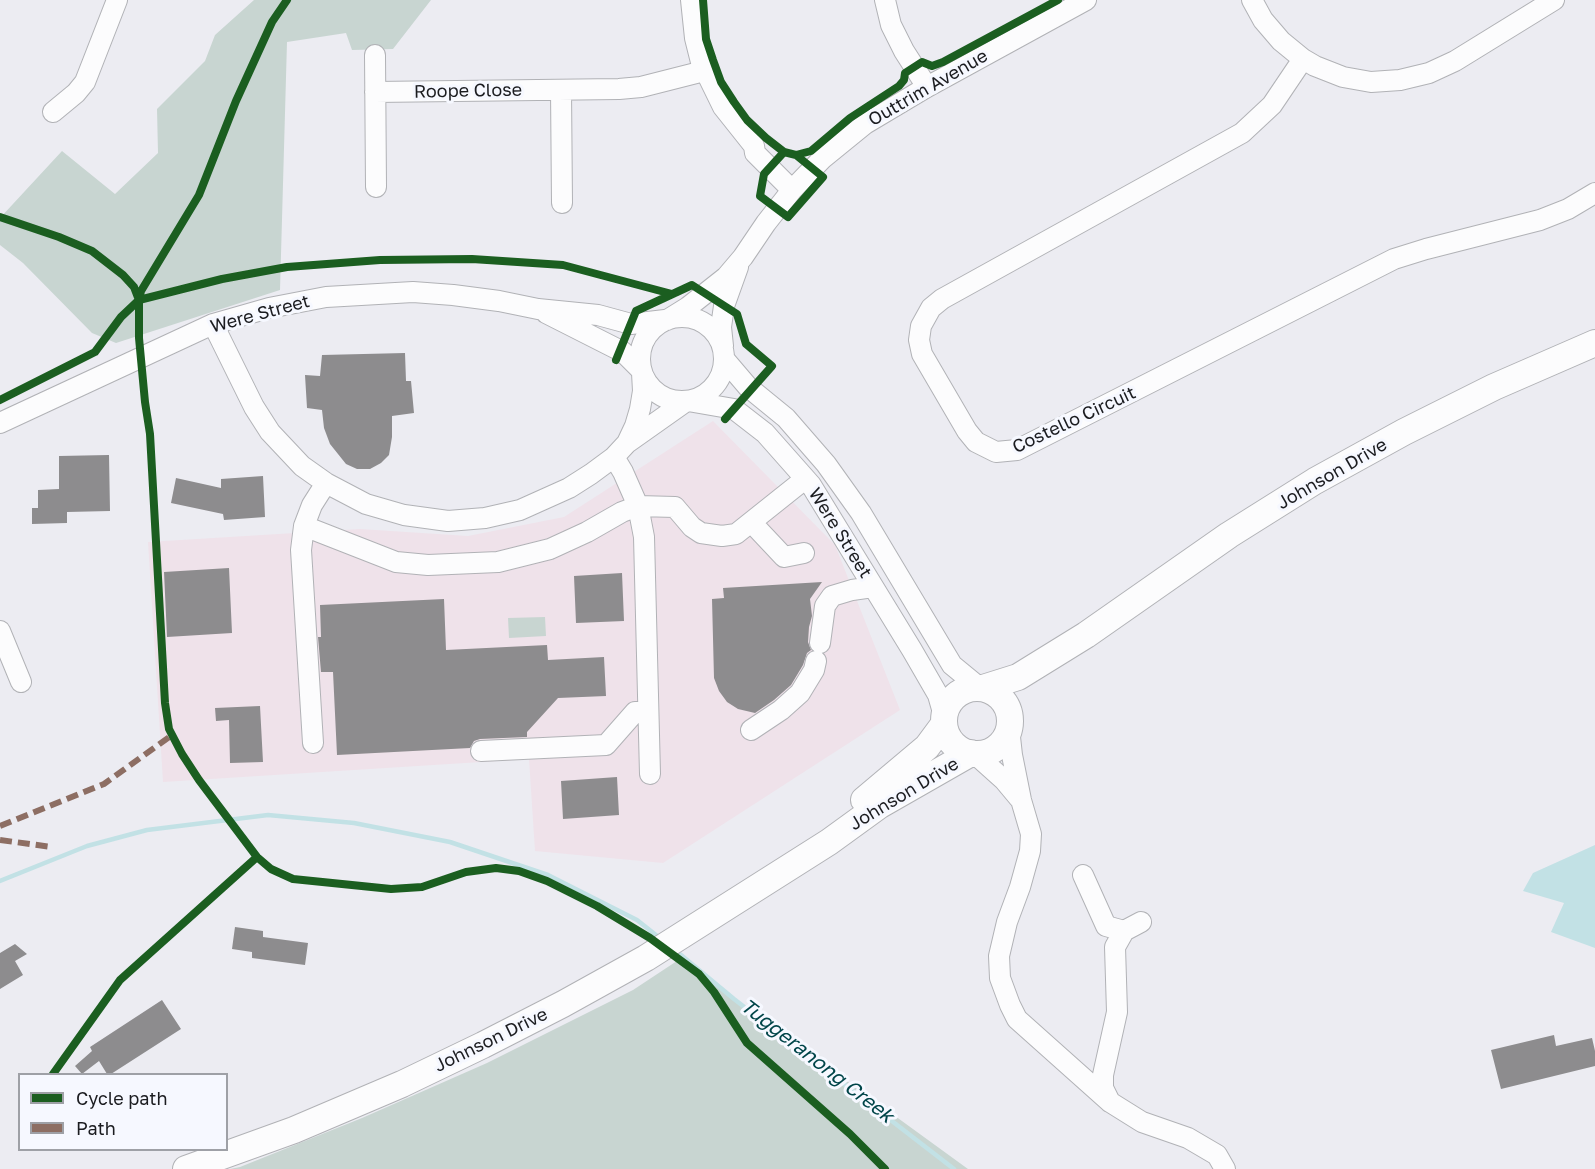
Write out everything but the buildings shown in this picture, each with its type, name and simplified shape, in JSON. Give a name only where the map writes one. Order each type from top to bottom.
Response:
[{"type":"main road","name":"Johnson Drive","points":[[981,688],[1018,676],[1086,635],[1229,534],[1315,481],[1404,432],[1494,387],[1595,343]]},
{"type":"main road","name":"Johnson Drive","points":[[1009,726],[1023,694],[1086,635]]},
{"type":"main road","points":[[981,688],[1001,698],[1009,713],[1009,726],[1005,737],[994,749],[973,754],[955,746],[950,740],[944,720],[952,699],[968,689],[981,688]]},
{"type":"main road","name":"Johnson Drive","points":[[777,874],[927,747],[944,720]]},
{"type":"main road","name":"Johnson Drive","points":[[186,1169],[294,1130],[402,1084],[553,1010],[646,958],[887,801],[973,754]]},
{"type":"street","points":[[53,112],[86,82],[117,0]]},
{"type":"street","points":[[691,0],[695,38],[704,71],[723,106],[754,146],[755,153],[797,185]]},
{"type":"street","points":[[885,0],[891,25],[904,51],[927,87]]},
{"type":"street","name":"Outtrim Avenue","points":[[666,320],[688,308],[726,277],[797,185],[822,159],[865,124],[927,87],[1086,0]]},
{"type":"street","points":[[1252,0],[1263,20],[1281,41],[1303,59],[1342,76],[1371,82],[1400,80],[1429,74],[1455,61],[1554,0]]},
{"type":"street","points":[[375,55],[376,187]]},
{"type":"street","name":"Costello Circuit","points":[[1303,59],[1272,105],[1242,133],[942,299],[931,308],[921,326],[919,340],[922,354],[967,431],[976,442],[996,452],[1017,450],[1394,260],[1426,249],[1540,220],[1568,209],[1595,193]]},
{"type":"street","name":"Roope Close","points":[[375,92],[641,87],[704,71]]},
{"type":"street","points":[[561,90],[562,203]]},
{"type":"street","name":"Outtrim Avenue","points":[[724,353],[721,327],[724,306],[732,280],[743,257]]},
{"type":"street","name":"Were Street","points":[[0,423],[213,324],[269,308],[355,294],[413,292],[471,296],[538,309],[598,315],[631,324],[666,320]]},
{"type":"street","name":"Were Street","points":[[538,309],[623,352],[642,371]]},
{"type":"street","points":[[213,324],[254,407],[270,432],[302,466],[326,483],[366,504],[404,515],[448,521],[485,518],[520,510],[569,488],[614,457],[627,443],[687,402],[704,397],[722,375],[724,353],[719,337],[705,323],[686,317],[666,320],[658,324],[646,338],[640,355],[643,391],[640,410],[627,443]]},
{"type":"street","name":"Were Street","points":[[724,353],[748,387],[786,418],[826,464],[861,513],[952,665],[981,688]]},
{"type":"street","points":[[642,371],[651,389],[658,395],[687,402]]},
{"type":"street","name":"Were Street","points":[[687,402],[734,409],[765,433],[805,479],[836,524],[938,695],[944,720]]},
{"type":"street","points":[[614,457],[627,479],[638,506],[644,537],[650,774]]},
{"type":"street","points":[[304,526],[396,562],[428,565],[498,562],[550,549],[638,506],[675,507],[695,530],[701,533],[729,536],[741,532],[805,479]]},
{"type":"street","points":[[313,743],[301,550],[304,526],[312,505],[326,483]]},
{"type":"street","points":[[752,523],[784,557],[804,553]]},
{"type":"street","points":[[751,730],[781,710],[800,693],[814,670],[825,606],[832,596],[873,587]]},
{"type":"street","points":[[0,631],[21,682]]},
{"type":"street","points":[[480,751],[606,745],[635,712],[647,712]]},
{"type":"street","points":[[1009,726],[1021,800],[1030,828],[1030,850],[1007,922],[999,956],[1000,978],[1010,1005],[1017,1019],[1110,1102],[1142,1122],[1188,1138],[1217,1155],[1226,1169]]},
{"type":"street","points":[[973,754],[1004,780],[1021,800]]},
{"type":"street","points":[[1083,875],[1122,931],[1117,1012],[1103,1075],[1103,1088],[1110,1102]]},
{"type":"shaded area","points":[[254,0],[431,0],[393,49],[352,50],[346,33],[287,42],[280,290],[116,343],[92,333],[23,263],[0,245],[0,218],[62,151],[115,194],[158,153],[157,109],[205,61],[215,35]]},
{"type":"shaded area","points":[[713,421],[835,545],[900,710],[663,863],[535,851],[529,759],[163,782],[148,542],[360,529],[468,536],[564,517]]},
{"type":"shaded area","points":[[545,617],[546,636],[509,638],[508,618]]},
{"type":"shaded area","points":[[683,957],[734,999],[968,1169],[230,1169],[362,1118],[487,1063],[633,990]]},
{"type":"water","points":[[1595,845],[1595,948],[1551,932],[1564,903],[1523,891],[1533,873]]},
{"type":"waterway","name":"Tuggeranong Creek","points":[[0,881],[87,846],[147,830],[268,815],[354,823],[450,842],[548,875],[637,920],[661,939]]},
{"type":"waterway","name":"Tuggeranong Creek","points":[[675,950],[734,999],[954,1169]]},
{"type":"marked path","points":[[0,826],[104,784],[172,735]]},
{"type":"marked path","points":[[0,840],[52,847]]},
{"type":"cycle path","points":[[287,0],[272,22],[236,101],[199,195],[141,291],[139,300],[139,338],[150,434],[165,703],[169,729],[199,780],[257,857],[271,869],[293,879],[391,889],[422,887],[466,872],[496,868],[519,871],[547,881],[597,906],[650,938],[699,974],[714,992],[747,1043],[850,1134],[885,1169]]},
{"type":"cycle path","points":[[703,0],[706,39],[721,82],[747,120],[784,152],[796,155],[811,151],[850,118],[899,86],[904,80],[905,73],[922,62],[932,66],[943,62],[1058,0]]},
{"type":"cycle path","points":[[784,152],[764,174],[760,196],[788,217],[823,177],[796,155]]},
{"type":"cycle path","points":[[0,217],[92,251],[123,275],[134,287],[139,300]]},
{"type":"cycle path","points":[[0,400],[95,352],[121,317],[139,300],[222,279],[287,267],[380,260],[472,259],[563,265],[672,294]]},
{"type":"cycle path","points":[[616,360],[636,311],[692,285],[737,314],[746,344],[772,366],[725,419]]},
{"type":"cycle path","points":[[54,1073],[120,980],[257,857]]}]
